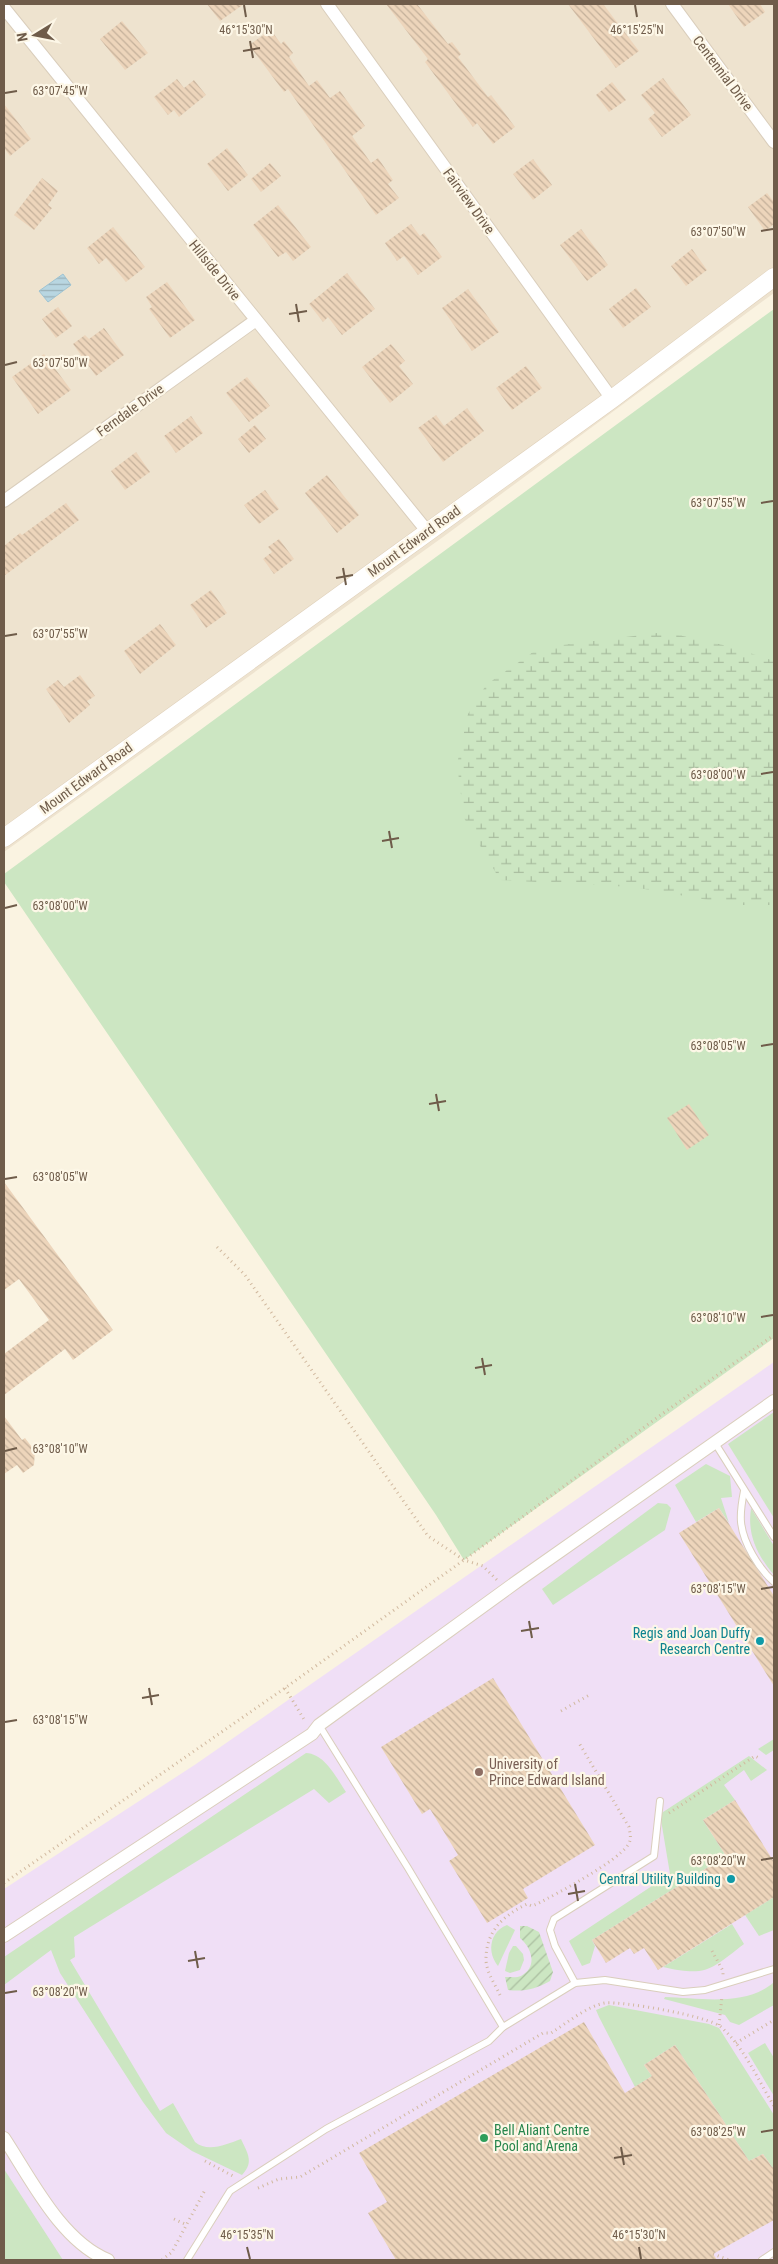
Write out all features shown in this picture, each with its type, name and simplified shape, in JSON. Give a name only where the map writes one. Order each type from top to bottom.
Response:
[{"type":"street","name":"Fairview Drive","points":[[327,4],[612,399]]},
{"type":"street","name":"Centennial Drive","points":[[672,4],[774,142]]},
{"type":"street","name":"Hillside Drive","points":[[4,8],[427,531]]},
{"type":"street","name":"Mount Edward Road","points":[[4,838],[612,399],[774,276]]},
{"type":"street","name":"Ferndale Drive","points":[[4,501],[256,320]]},
{"type":"street","points":[[4,1936],[312,1734],[313,1725],[774,1401]]},
{"type":"street","points":[[4,2138],[64,2230],[94,2255],[108,2260]]},
{"type":"lane","points":[[715,1443],[774,1537]]},
{"type":"lane","points":[[744,1491],[740,1512],[744,1534],[763,1570],[774,1582]]},
{"type":"lane","points":[[313,1725],[408,1868],[503,2026]]},
{"type":"lane","points":[[575,1983],[555,1946],[550,1930],[554,1918],[644,1864],[654,1856],[656,1822],[660,1801]]},
{"type":"lane","points":[[187,2260],[230,2192],[326,2129],[488,2041],[503,2026],[575,1983],[605,1980],[682,1992],[697,1991],[774,1969]]},
{"type":"lane","points":[[762,2260],[774,2252]]},
{"type":"path","points":[[217,1247],[245,1275],[428,1536],[464,1560],[484,1566],[506,1590]]},
{"type":"path","points":[[4,1883],[285,1688],[464,1560],[662,1414],[774,1335]]},
{"type":"path","points":[[285,1688],[313,1725]]},
{"type":"path","points":[[562,1711],[590,1694]]},
{"type":"path","points":[[500,1995],[490,1977],[486,1960],[489,1942],[504,1917],[527,1904],[532,1906],[537,1904],[571,1886],[614,1858],[629,1844],[631,1837],[629,1827],[579,1744]]},
{"type":"path","points":[[656,1822],[755,1756],[761,1759]]},
{"type":"path","points":[[258,2188],[278,2179],[300,2177],[543,2033],[551,2033],[604,2003],[616,2003],[702,2019],[719,2025],[736,2044],[774,2106]]},
{"type":"path","points":[[736,2044],[774,2020]]},
{"type":"path","points":[[206,2162],[233,2176]]},
{"type":"path","points":[[162,2260],[172,2252],[205,2190]]},
{"type":"path","points":[[174,2219],[187,2225]]},
{"type":"path","points":[[713,2254],[728,2260]]},
{"type":"shaded area","points":[[4,4],[774,4],[774,293],[443,537],[4,852]]},
{"type":"shaded area","name":"University of Prince Edward Island","points":[[774,1362],[774,2260],[4,2260],[4,1889],[196,1764]]},
{"type":"green space","points":[[774,309],[774,1338],[464,1560],[436,1515],[4,882],[4,874]]},
{"type":"green space","points":[[665,632],[732,647],[774,661],[774,905],[737,905],[633,887],[500,880],[464,818],[457,764],[468,714],[486,685],[539,648]]},
{"type":"green space","points":[[774,1412],[774,1518],[728,1444]]},
{"type":"green space","points":[[706,1464],[730,1476],[732,1497],[721,1498],[729,1523],[719,1508],[696,1522],[675,1485]]},
{"type":"green space","points":[[658,1503],[667,1504],[671,1508],[665,1530],[553,1605],[542,1589]]},
{"type":"green space","points":[[751,1508],[774,1546],[774,1575],[758,1552],[752,1536]]},
{"type":"green space","points":[[774,1739],[774,1750],[766,1755],[758,1749]]},
{"type":"green space","points":[[306,1753],[319,1757],[334,1773],[346,1792],[329,1803],[314,1789],[74,1937],[75,1957],[70,1960],[160,2111],[173,2103],[195,2142],[200,2145],[218,2147],[241,2139],[249,2158],[248,2166],[242,2175],[192,2151],[166,2133],[143,2102],[60,1973],[51,1950],[4,1985],[4,1957]]},
{"type":"green space","points":[[749,1756],[767,1770],[751,1781],[744,1770],[724,1785],[735,1800],[703,1820],[726,1856],[592,1940],[595,1946],[590,1963],[582,1966],[569,1941],[670,1874],[660,1814]]},
{"type":"green space","points":[[774,1897],[774,1930],[759,1936],[745,1915]]},
{"type":"green space","points":[[732,1924],[744,1944],[715,1965],[699,1971],[663,1967]]},
{"type":"green space","points":[[507,1925],[515,1930],[498,1966],[492,1955],[493,1938],[501,1928]]},
{"type":"green space","points":[[520,1926],[527,1926],[539,1932],[553,1972],[550,1981],[540,1986],[519,1991],[508,1990],[505,1977],[521,1976],[530,1968],[531,1963],[528,1947],[520,1938]]},
{"type":"green space","points":[[513,1946],[516,1946],[523,1954],[524,1960],[520,1970],[510,1973],[505,1971],[509,1953]]},
{"type":"green space","points":[[774,1982],[774,2005],[739,2025],[730,2022],[725,2015],[664,1999],[665,1997],[737,1998],[763,1990]]},
{"type":"green space","points":[[609,2005],[709,2024],[719,2028],[774,2115],[774,2168],[763,2154],[749,2161],[675,2045],[644,2065],[652,2076],[635,2087],[596,2010]]},
{"type":"green space","points":[[765,2043],[774,2058],[774,2096],[748,2053]]},
{"type":"green space","points":[[4,2169],[63,2260],[4,2260]]},
{"type":"water","points":[[63,274],[71,285],[48,302],[39,291]]},
{"type":"building","points":[[207,4],[244,4],[220,21]]},
{"type":"building","points":[[386,4],[417,4],[448,44],[452,42],[461,54],[458,57],[488,97],[491,95],[515,127],[493,144],[477,123],[473,127],[425,62],[428,59]]},
{"type":"building","points":[[568,4],[603,4],[639,51],[616,68]]},
{"type":"building","points":[[728,4],[760,4],[765,12],[744,27]]},
{"type":"building","points":[[122,21],[148,53],[125,70],[100,39]]},
{"type":"building","points":[[271,30],[281,44],[284,41],[293,53],[289,57],[309,86],[317,80],[330,98],[340,91],[365,126],[352,136],[371,163],[378,158],[393,180],[388,184],[399,198],[376,215],[288,89],[284,92],[249,45]]},
{"type":"building","points":[[663,78],[691,115],[662,137],[648,119],[655,113],[641,95]]},
{"type":"building","points":[[177,79],[184,88],[194,80],[206,95],[179,117],[174,110],[168,115],[154,97]]},
{"type":"building","points":[[612,82],[626,100],[609,112],[596,95]]},
{"type":"building","points":[[4,104],[31,139],[10,156],[4,148]]},
{"type":"building","points":[[227,148],[248,175],[228,191],[207,164]]},
{"type":"building","points":[[533,159],[552,185],[533,200],[513,174]]},
{"type":"building","points":[[270,163],[281,176],[261,192],[251,179]]},
{"type":"building","points":[[42,178],[58,191],[48,205],[52,208],[34,230],[14,215]]},
{"type":"building","points":[[767,193],[774,202],[774,224],[765,231],[748,207]]},
{"type":"building","points":[[278,205],[311,247],[293,261],[286,252],[278,257],[253,225]]},
{"type":"building","points":[[411,224],[420,236],[424,233],[442,257],[418,275],[404,256],[397,261],[385,243]]},
{"type":"building","points":[[113,227],[145,267],[126,282],[106,258],[99,264],[87,248]]},
{"type":"building","points":[[581,229],[608,265],[587,281],[560,245]]},
{"type":"building","points":[[692,249],[707,270],[686,286],[671,266]]},
{"type":"building","points":[[347,273],[375,309],[342,335],[328,317],[323,322],[309,304]]},
{"type":"building","points":[[167,282],[195,320],[170,338],[149,309],[152,307],[146,297]]},
{"type":"building","points":[[636,288],[651,307],[623,328],[609,309]]},
{"type":"building","points":[[468,289],[499,332],[472,351],[442,308]]},
{"type":"building","points":[[58,307],[72,326],[56,338],[42,319]]},
{"type":"building","points":[[104,328],[124,355],[96,376],[73,344],[85,335],[89,339]]},
{"type":"building","points":[[391,344],[405,361],[399,366],[413,384],[390,403],[362,367]]},
{"type":"building","points":[[44,354],[71,390],[38,414],[12,377]]},
{"type":"building","points":[[526,366],[542,388],[512,410],[496,388]]},
{"type":"building","points":[[247,377],[270,406],[249,422],[226,393]]},
{"type":"building","points":[[467,408],[484,431],[443,462],[418,428],[436,415],[444,426]]},
{"type":"building","points":[[191,416],[203,433],[176,453],[164,436]]},
{"type":"building","points":[[255,425],[266,439],[249,453],[238,439]]},
{"type":"building","points":[[136,452],[150,472],[125,490],[111,471]]},
{"type":"building","points":[[327,475],[359,515],[337,533],[305,493]]},
{"type":"building","points":[[265,490],[279,509],[259,524],[244,505]]},
{"type":"building","points":[[66,503],[79,520],[4,576],[4,546],[20,533],[22,535]]},
{"type":"building","points":[[279,539],[294,559],[274,574],[263,559],[272,552],[268,547]]},
{"type":"building","points":[[211,590],[227,613],[206,628],[190,605]]},
{"type":"building","points":[[160,624],[176,645],[140,674],[124,651]]},
{"type":"building","points":[[80,675],[95,696],[87,701],[90,705],[69,723],[46,689],[58,680],[64,687]]},
{"type":"building","points":[[689,1104],[709,1135],[687,1150],[667,1118]]},
{"type":"building","points":[[4,1182],[113,1330],[73,1360],[65,1349],[4,1395],[4,1354],[49,1320],[19,1279],[4,1290]]},
{"type":"building","points":[[4,1416],[22,1440],[25,1438],[35,1451],[34,1465],[23,1473],[17,1465],[4,1474]]},
{"type":"building","name":"Regis and Joan Duffy Research Centre","points":[[719,1508],[774,1596],[774,1686],[679,1533]]},
{"type":"building","points":[[493,1678],[595,1845],[523,1889],[528,1898],[487,1923],[449,1861],[458,1855],[430,1809],[422,1814],[381,1747]]},
{"type":"building","name":"Central Utility Building","points":[[735,1800],[774,1862],[774,1897],[658,1970],[644,1948],[634,1954],[630,1948],[606,1963],[592,1940],[726,1856],[703,1820]]},
{"type":"building","name":"Bell Aliant Centre Pool and Arena","points":[[584,2022],[625,2093],[652,2076],[644,2065],[675,2045],[749,2161],[763,2154],[774,2168],[774,2220],[713,2254],[717,2260],[396,2260],[368,2213],[387,2202],[359,2153]]},
{"type":"place","name":"Regis and Joan Duffy Research Centre","points":[[760,1641]]},
{"type":"place","name":"University of Prince Edward Island","points":[[479,1772]]},
{"type":"place","name":"Central Utility Building","points":[[731,1879]]},
{"type":"place","name":"Bell Aliant Centre Pool and Arena","points":[[484,2138]]}]
